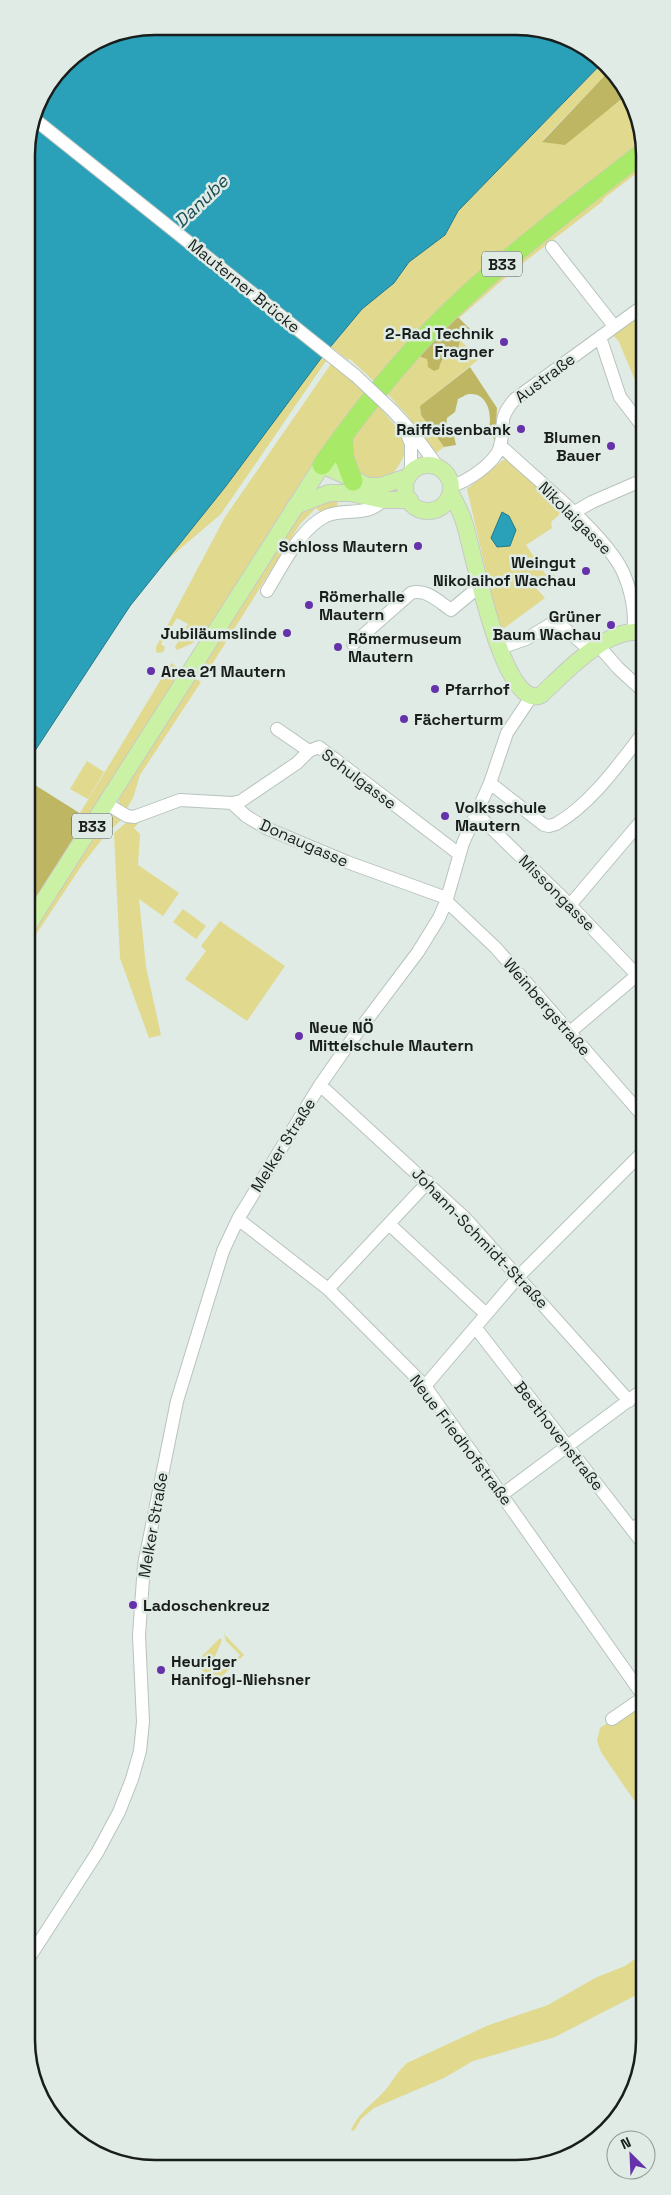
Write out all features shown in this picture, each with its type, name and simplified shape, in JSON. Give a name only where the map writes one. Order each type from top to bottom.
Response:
[{"type":"highway","name":"B33","points":[[322,465],[404,360],[466,296],[536,235],[636,159]]},
{"type":"highway","points":[[343,436],[344,457],[352,487]]},
{"type":"main road","points":[[322,465],[352,487],[383,500],[410,500]]},
{"type":"main road","name":"B33","points":[[35,915],[293,507],[322,465]]},
{"type":"main road","points":[[293,507],[320,495],[352,487],[380,486],[409,475],[423,466],[438,467],[448,495],[453,518],[472,553],[497,646],[514,679],[531,697],[541,695],[595,648],[618,635],[636,633]]},
{"type":"main road","points":[[409,475],[406,490],[410,500],[424,510],[448,495]]},
{"type":"street","name":"Mauterner Brücke","points":[[39,123],[356,376],[414,434],[438,467]]},
{"type":"street","points":[[552,247],[614,326]]},
{"type":"street","name":"Austraße","points":[[500,445],[503,416],[515,399],[636,310]]},
{"type":"street","points":[[600,337],[620,397],[636,418]]},
{"type":"street","points":[[395,413],[411,444],[409,475]]},
{"type":"street","points":[[448,495],[492,459],[500,445]]},
{"type":"street","name":"Nikolaigasse","points":[[500,445],[597,537],[624,573],[636,622]]},
{"type":"street","points":[[573,513],[592,502],[636,483]]},
{"type":"street","points":[[348,512],[352,487]]},
{"type":"street","points":[[267,591],[287,558],[311,527],[326,516],[368,511],[383,500]]},
{"type":"street","points":[[353,644],[411,593],[418,591],[425,593],[451,610],[481,585]]},
{"type":"street","points":[[497,646],[506,646],[526,639],[556,622],[595,648],[636,685]]},
{"type":"street","name":"Melker Straße","points":[[35,1947],[97,1853],[119,1812],[132,1780],[140,1750],[143,1722],[139,1636],[140,1600],[144,1565],[177,1401],[218,1266],[238,1219],[320,1085],[423,944],[446,902],[459,854],[490,783],[507,733],[531,697]]},
{"type":"street","points":[[277,729],[309,751]]},
{"type":"street","points":[[490,783],[544,825],[550,826],[556,824],[588,797],[620,763],[636,742]]},
{"type":"street","name":"Schulgasse","points":[[232,803],[241,801],[279,776],[309,751],[319,747],[459,854]]},
{"type":"street","points":[[106,804],[127,816],[134,817],[180,800],[232,803]]},
{"type":"street","name":"Donaugasse","points":[[232,803],[246,816],[266,828],[347,862],[442,896],[446,902]]},
{"type":"street","name":"Missongasse","points":[[476,813],[636,968]]},
{"type":"street","points":[[570,905],[636,827]]},
{"type":"street","name":"Weinbergstraße","points":[[446,902],[496,948],[636,1108]]},
{"type":"street","points":[[570,1032],[636,975]]},
{"type":"street","name":"Johann-Schmidt-Straße","points":[[320,1085],[428,1182],[519,1276],[629,1402]]},
{"type":"street","points":[[425,1386],[519,1276],[636,1160]]},
{"type":"street","points":[[328,1289],[428,1182]]},
{"type":"street","name":"Neue Friedhofstraße","points":[[238,1219],[328,1289],[425,1386],[503,1494],[559,1578],[636,1686]]},
{"type":"street","points":[[389,1224],[486,1314]]},
{"type":"street","name":"Beethovenstraße","points":[[475,1326],[636,1535]]},
{"type":"street","points":[[503,1494],[636,1396]]},
{"type":"street","points":[[632,1530],[636,1527]]},
{"type":"street","points":[[612,1719],[636,1702]]},
{"type":"shaded area","points":[[598,67],[601,70],[605,75],[542,141],[612,107],[622,99],[634,132],[636,152],[376,383],[350,359],[348,360],[331,347],[362,309],[394,283],[409,262],[445,235],[458,211]]},
{"type":"shaded area","points":[[605,75],[622,99],[565,145],[542,142]]},
{"type":"shaded area","points":[[636,166],[636,174],[603,199],[603,201],[514,270],[459,318],[451,318],[470,300]]},
{"type":"shaded area","points":[[451,318],[459,318],[471,330],[460,340],[458,349],[445,356],[439,369],[434,371],[428,367],[427,359],[421,357],[420,351]]},
{"type":"shaded area","points":[[636,318],[636,382],[619,342],[615,337],[610,336]]},
{"type":"shaded area","points":[[460,340],[479,359],[420,406],[421,415],[444,447],[436,453],[407,415],[385,391],[420,351],[427,359],[428,367],[458,349]]},
{"type":"shaded area","points":[[322,357],[326,361],[221,514],[167,560],[226,486]]},
{"type":"shaded area","points":[[331,364],[367,394],[314,461],[208,628],[193,643],[177,650],[175,647],[188,624],[177,618],[161,644],[165,647],[164,651],[156,652],[156,647],[225,517]]},
{"type":"shaded area","points":[[470,367],[497,408],[495,440],[488,431],[490,419],[485,401],[476,394],[469,394],[458,399],[455,412],[447,418],[446,428],[454,436],[456,445],[444,447],[421,415],[420,406]]},
{"type":"shaded area","points":[[376,403],[400,432],[404,441],[405,449],[402,458],[386,481],[357,478],[350,440]]},
{"type":"shaded area","points":[[507,457],[563,511],[551,522],[552,528],[526,545],[548,578],[553,574],[556,577],[548,584],[544,580],[535,587],[545,598],[500,631],[467,489]]},
{"type":"shaded area","points":[[338,499],[337,507],[320,512],[316,508],[300,524],[204,677],[197,673],[296,515],[313,501]]},
{"type":"shaded area","points":[[171,663],[181,670],[173,687],[89,819],[80,813]]},
{"type":"shaded area","points":[[194,678],[201,682],[140,775],[133,798],[126,810],[118,805],[122,789]]},
{"type":"shaded area","points":[[87,761],[104,772],[88,799],[70,789]]},
{"type":"shaded area","points":[[35,785],[89,819],[35,901]]},
{"type":"shaded area","points":[[111,812],[121,818],[82,865],[35,936],[35,927]]},
{"type":"shaded area","points":[[140,821],[134,828],[140,834],[138,865],[179,893],[163,916],[139,899],[146,967],[161,1035],[149,1038],[120,958],[114,833],[127,822]]},
{"type":"shaded area","points":[[183,909],[206,926],[196,939],[173,922]]},
{"type":"shaded area","points":[[220,921],[285,966],[247,1021],[185,979],[206,951],[201,946]]},
{"type":"shaded area","points":[[224,1634],[244,1655],[215,1683],[195,1663],[220,1638],[222,1640],[214,1659],[222,1667],[230,1665],[240,1655],[226,1641]]},
{"type":"shaded area","points":[[636,1705],[636,1803],[601,1752],[597,1741],[600,1728]]},
{"type":"shaded area","points":[[636,1958],[636,1995],[555,2037],[473,2061],[444,2078],[374,2108],[361,2119],[354,2131],[351,2130],[359,2117],[382,2094],[407,2063],[489,2025],[548,2005],[595,1978],[625,1966]]},
{"type":"water","name":"Danube","points":[[155,35],[524,35],[554,41],[569,47],[598,67],[458,211],[445,235],[409,262],[394,283],[362,309],[322,357],[226,486],[130,606],[35,751],[35,147],[39,124],[47,102],[70,70],[95,51],[109,44],[124,39]]},
{"type":"water","points":[[502,512],[509,516],[516,530],[510,546],[497,547],[491,538]]},
{"type":"place","name":"2-Rad Technik Fragner","points":[[504,342]]},
{"type":"place","name":"Raiffeisenbank","points":[[521,429]]},
{"type":"place","name":"Blumen Bauer","points":[[611,446]]},
{"type":"place","name":"Schloss Mautern","points":[[418,546]]},
{"type":"place","name":"Weingut Nikolaihof Wachau","points":[[586,571]]},
{"type":"place","name":"Römerhalle Mautern","points":[[309,605]]},
{"type":"place","name":"Grüner Baum Wachau","points":[[611,625]]},
{"type":"place","name":"Jubiläumslinde","points":[[287,633]]},
{"type":"place","name":"Römermuseum Mautern","points":[[338,647]]},
{"type":"place","name":"Area 21 Mautern","points":[[151,671]]},
{"type":"place","name":"Pfarrhof","points":[[435,689]]},
{"type":"place","name":"Fächerturm","points":[[404,719]]},
{"type":"place","name":"Volksschule Mautern","points":[[445,816]]},
{"type":"place","name":"Neue NÖ Mittelschule Mautern","points":[[299,1036]]},
{"type":"place","name":"Ladoschenkreuz","points":[[133,1605]]},
{"type":"place","name":"Heuriger Hanifogl-Niehsner","points":[[161,1670]]}]
